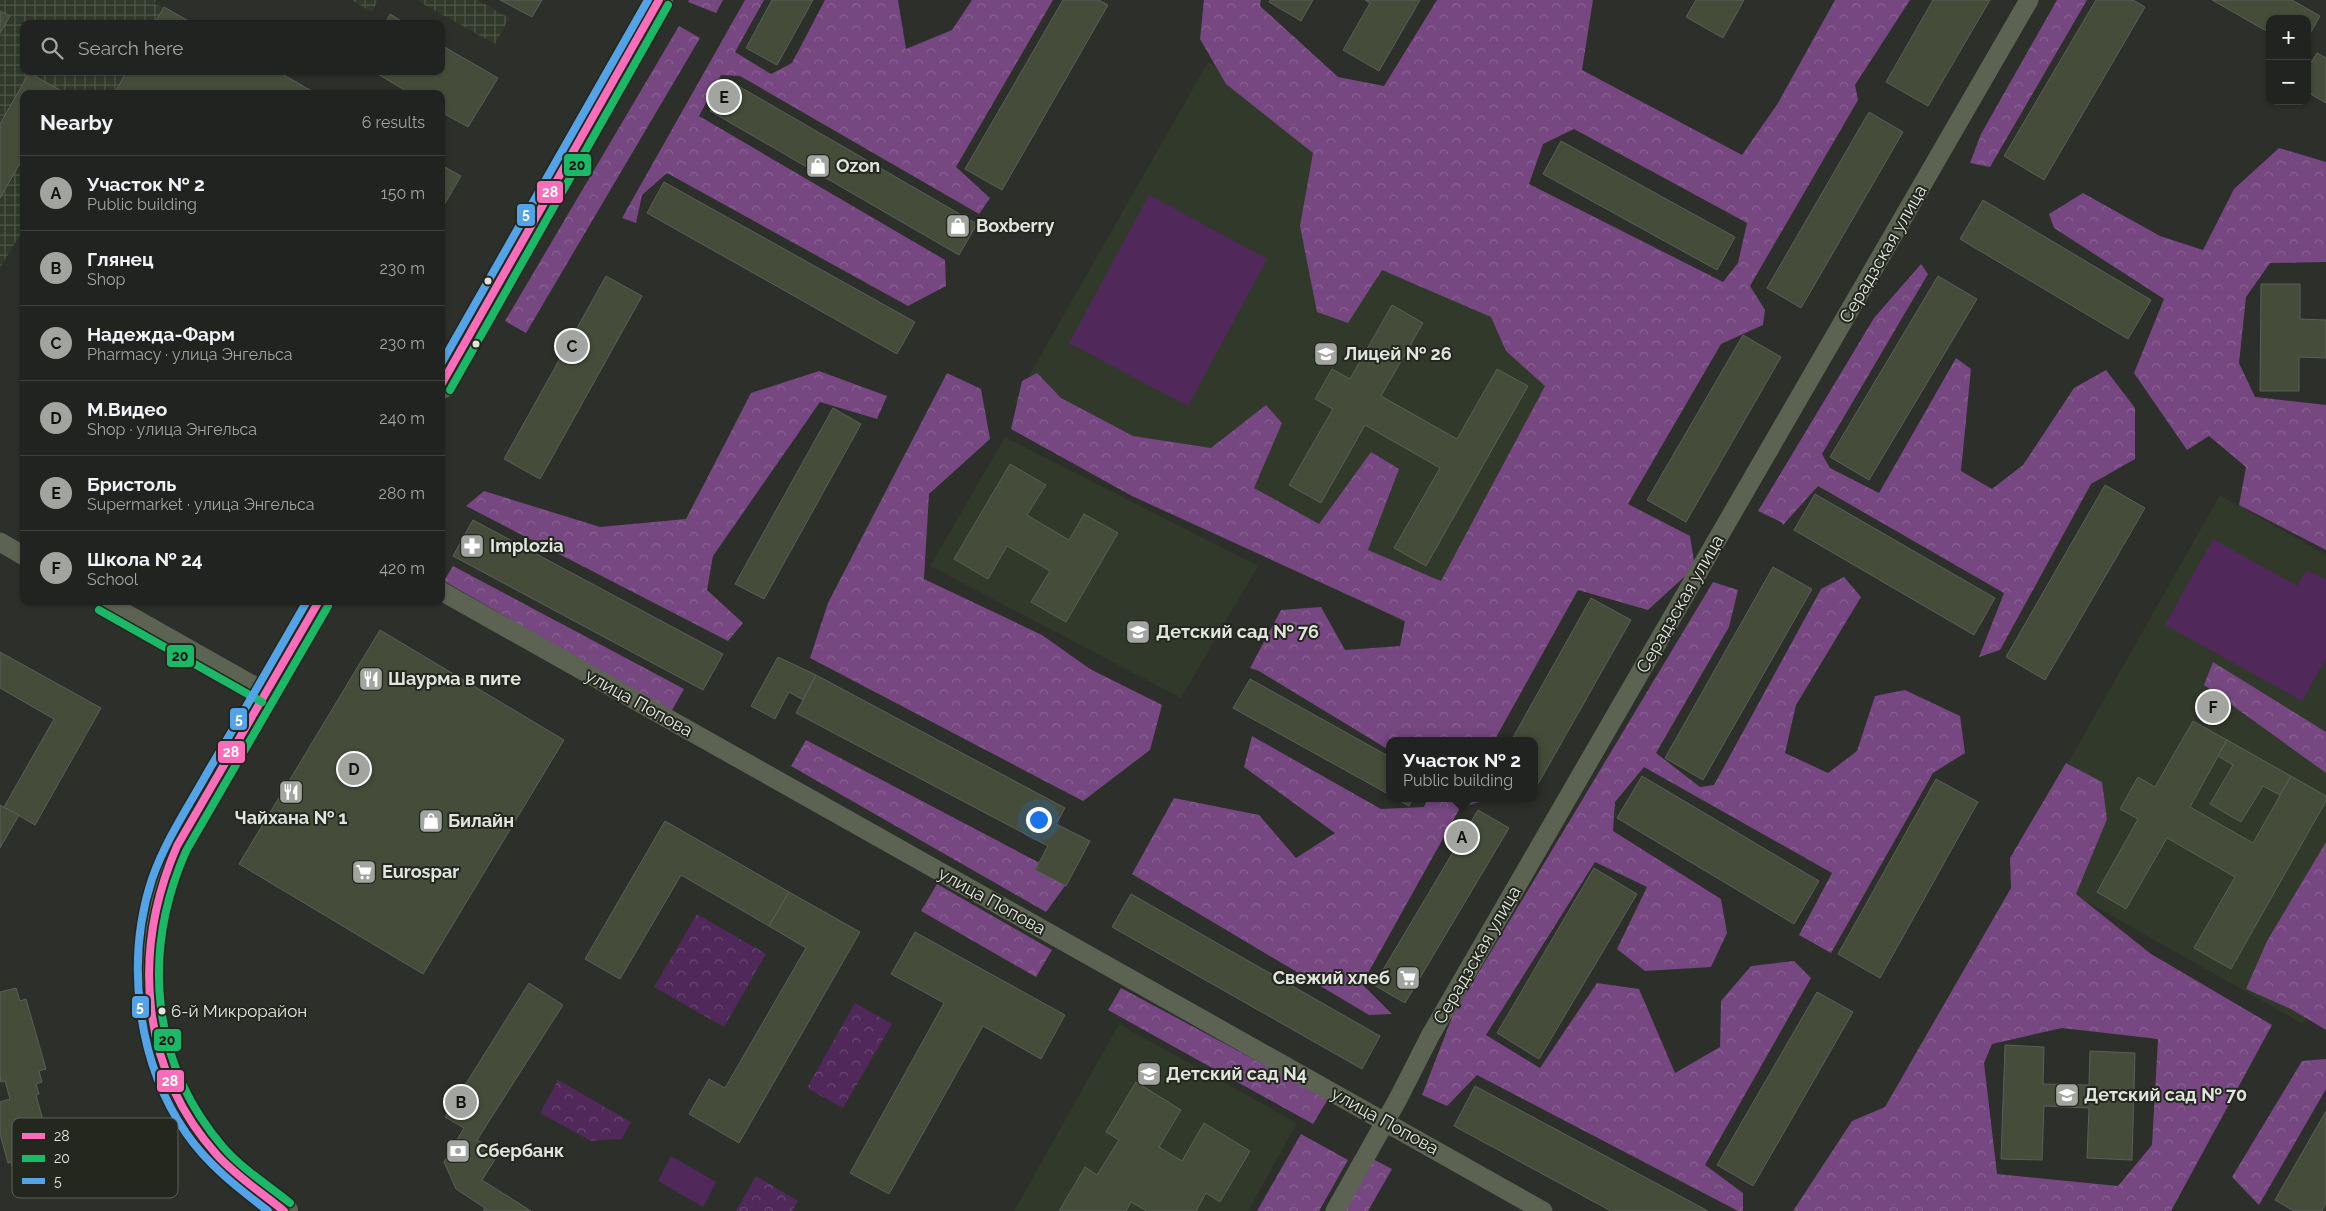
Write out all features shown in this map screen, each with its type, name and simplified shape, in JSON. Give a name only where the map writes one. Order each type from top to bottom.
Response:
[{"type":"main road","points":[[445,379],[659,0]]},
{"type":"main road","points":[[284,1211],[217,1155],[182,1110],[168,1081],[156,1042],[151,1011],[149,972],[152,927],[160,887],[177,846],[317,605]]},
{"type":"street","name":"Серадзская улица","points":[[1335,1211],[1386,1121],[1435,1028],[2029,0]]},
{"type":"street","points":[[0,542],[20,554]]},
{"type":"street","name":"улица Попова","points":[[445,593],[1544,1211]]},
{"type":"street","points":[[111,605],[267,693]]},
{"type":"shaded area","points":[[0,0],[156,0],[154,4],[164,7],[187,20],[20,20],[20,75],[284,75],[310,90],[20,90],[20,235],[0,268]]},
{"type":"shaded area","points":[[351,0],[378,0],[372,12]]},
{"type":"shaded area","points":[[416,0],[478,0],[509,18],[495,44]]},
{"type":"shaded area","name":"Лицей № 26","points":[[1208,62],[1638,306],[1444,646],[1014,402]]},
{"type":"shaded area","name":"Детский сад № 76","points":[[1005,437],[1258,566],[1181,698],[930,566]]},
{"type":"shaded area","points":[[2220,495],[2326,555],[2326,983],[2303,1024],[2013,860]]},
{"type":"shaded area","name":"Детский сад N4","points":[[1119,1024],[1297,1123],[1248,1211],[1014,1211]]},
{"type":"green space","points":[[689,0],[723,0],[716,13],[688,2]]},
{"type":"green space","points":[[745,0],[764,0],[735,52],[771,74],[792,63],[825,0],[898,0],[906,49],[952,30],[972,0],[1053,0],[956,167],[990,198],[979,214],[740,76],[721,75],[699,116],[945,260],[946,286],[908,306],[667,173],[642,195],[636,223],[622,218]]},
{"type":"green space","points":[[1204,0],[1261,0],[1260,6],[1338,77],[1384,86],[1437,0],[1593,0],[1582,70],[1742,155],[1778,103],[1835,0],[1910,0],[1855,85],[1858,100],[1750,286],[1765,310],[1763,325],[1721,344],[1628,504],[1690,536],[1695,567],[1648,610],[1578,590],[1496,737],[1386,737],[1386,748],[1259,671],[1250,668],[1281,610],[1321,607],[1345,650],[1400,646],[1405,621],[1132,496],[1011,429],[1022,381],[1037,373],[1061,398],[1133,436],[1211,448],[1266,405],[1282,423],[1254,488],[1319,524],[1371,452],[1399,469],[1368,550],[1441,581],[1545,386],[1506,351],[1491,317],[1382,270],[1348,323],[1317,312],[1300,226],[1313,153],[1226,84],[1200,39]],"holes":[[[1574,129],[1747,223],[1738,263],[1723,282],[1529,184],[1543,144]]]},
{"type":"green space","points":[[2057,0],[2087,0],[1990,167],[1970,163],[1981,134]]},
{"type":"green space","points":[[679,26],[700,38],[526,333],[505,321]]},
{"type":"green space","points":[[2279,148],[2326,162],[2326,262],[2270,263],[2246,297],[2239,363],[2255,397],[2326,405],[2326,550],[2239,505],[2246,467],[2209,436],[2187,450],[2134,373],[2164,299],[2054,228],[2049,214],[2083,193],[2160,236],[2203,250],[2234,189]]},
{"type":"green space","points":[[1149,195],[1267,259],[1188,406],[1069,343]]},
{"type":"green space","points":[[1921,264],[1928,274],[1822,454],[1830,468],[1879,493],[1956,358],[1971,369],[1961,471],[1992,489],[2023,465],[2074,388],[2106,370],[2135,408],[2135,459],[2091,484],[2000,650],[1979,657],[2004,593],[1818,486],[1783,525],[1781,522],[1758,511],[1874,318]]},
{"type":"green space","points":[[819,371],[887,396],[877,419],[820,402],[713,556],[707,590],[743,623],[728,641],[466,506],[484,491],[600,527],[686,519],[751,393]]},
{"type":"green space","points":[[947,373],[981,389],[990,439],[929,494],[924,579],[1042,635],[1090,669],[1162,705],[1150,750],[1083,801],[810,658],[828,603]]},
{"type":"green space","points":[[2213,539],[2297,586],[2307,570],[2326,580],[2326,658],[2302,701],[2165,625]]},
{"type":"green space","points":[[453,566],[684,689],[671,712],[445,582]]},
{"type":"green space","points":[[1844,577],[1861,597],[1796,705],[1785,753],[1828,773],[1857,751],[1875,696],[1905,690],[1960,716],[1965,753],[1933,773],[1831,953],[1799,935],[1832,873],[1644,767],[1615,802],[1613,831],[1721,899],[1727,933],[1711,967],[1645,971],[1617,949],[1647,887],[1595,862],[1486,1035],[1540,1068],[1597,983],[1639,989],[1675,1073],[1720,1047],[1721,1001],[1751,966],[1794,961],[1811,978],[1705,1165],[1743,1193],[1743,1211],[1738,1211],[1477,1075],[1447,1106],[1422,1095],[1453,1015],[1713,582],[1738,590],[1729,627],[1656,753],[1700,787],[1714,785],[1821,589]]},
{"type":"green space","points":[[2213,662],[2326,732],[2326,773],[2204,685]]},
{"type":"green space","points":[[1252,736],[1381,809],[1424,807],[1426,802],[1479,802],[1460,808],[1362,984],[1392,1014],[1369,1015],[1132,874],[1174,798],[1259,815],[1296,858],[1335,833],[1244,767]]},
{"type":"green space","points":[[806,740],[1070,879],[1046,912],[791,766]]},
{"type":"green space","points":[[2066,763],[2102,782],[2107,819],[2076,894],[2151,954],[2272,1025],[2171,1211],[1793,1211],[1852,1121],[1885,1107],[2011,888],[2010,858]],"holes":[[[2062,1028],[2158,1039],[2152,1145],[2118,1186],[1997,1174],[1984,1063],[1992,1044]]]},
{"type":"green space","points":[[2326,842],[2326,1030],[2291,1009],[2246,989],[2267,941]]},
{"type":"green space","points":[[937,884],[1052,950],[1036,977],[921,911]]},
{"type":"green space","points":[[697,914],[766,954],[724,1027],[654,987]]},
{"type":"green space","points":[[1121,988],[1328,1099],[1313,1124],[1108,1010]]},
{"type":"green space","points":[[855,1003],[892,1024],[843,1108],[807,1088]]},
{"type":"green space","points":[[2326,1059],[2326,1089],[2259,1205],[2232,1177],[2302,1061]]},
{"type":"green space","points":[[558,1080],[631,1122],[622,1139],[591,1141],[540,1113]]},
{"type":"green space","points":[[1301,1134],[1348,1160],[1319,1211],[1257,1211]]},
{"type":"green space","points":[[671,1156],[716,1182],[703,1207],[658,1181]]},
{"type":"green space","points":[[1371,1158],[1392,1169],[1368,1211],[1342,1211]]},
{"type":"green space","points":[[756,1176],[798,1201],[792,1211],[736,1211]]},
{"type":"building","points":[[500,0],[542,0],[532,17]]},
{"type":"building","points":[[772,0],[813,0],[777,65],[746,48]]},
{"type":"building","points":[[1063,0],[1099,0],[1108,5],[1002,190],[965,169]]},
{"type":"building","points":[[1270,0],[1313,0],[1301,21],[1269,2]]},
{"type":"building","points":[[1365,0],[1420,0],[1379,71],[1343,50],[1370,3]]},
{"type":"building","points":[[1696,0],[1744,0],[1723,38],[1686,17]]},
{"type":"building","points":[[1933,0],[1990,0],[1928,106],[1886,82]]},
{"type":"building","points":[[2096,0],[2133,0],[2145,7],[2044,180],[2004,156]]},
{"type":"building","points":[[2212,0],[2292,0],[2320,16],[2311,32],[2311,15],[2266,15],[2266,31]]},
{"type":"building","points":[[164,7],[187,20],[156,20]]},
{"type":"building","points":[[0,11],[10,16],[0,33]]},
{"type":"building","points":[[390,14],[400,20],[387,20]]},
{"type":"building","points":[[445,47],[498,78],[468,127],[445,114],[445,90],[404,90],[380,75],[445,75]]},
{"type":"building","points":[[2317,53],[2326,58],[2326,103],[2311,94],[2311,63]]},
{"type":"building","points":[[28,75],[33,75],[60,90],[20,90],[20,163],[0,198],[0,124]]},
{"type":"building","points":[[125,75],[284,75],[310,90],[116,90]]},
{"type":"building","points":[[728,80],[977,224],[959,255],[710,111]]},
{"type":"building","points":[[1869,112],[1903,132],[1801,308],[1767,288]]},
{"type":"building","points":[[1561,141],[1735,237],[1717,270],[1543,174]]},
{"type":"building","points":[[445,167],[461,176],[445,203]]},
{"type":"building","points":[[664,182],[915,322],[897,354],[647,213]]},
{"type":"building","points":[[1983,200],[2151,300],[2128,339],[1960,239]]},
{"type":"building","points":[[606,276],[642,296],[540,479],[504,459]]},
{"type":"building","points":[[1938,276],[1977,299],[1869,480],[1830,457]]},
{"type":"building","points":[[2261,284],[2300,284],[2300,319],[2326,320],[2326,358],[2299,357],[2299,391],[2260,391]]},
{"type":"building","points":[[1392,305],[1423,323],[1381,396],[1457,439],[1497,369],[1528,386],[1426,566],[1394,548],[1440,468],[1365,425],[1321,503],[1289,485],[1333,409],[1315,399],[1332,369],[1350,379]]},
{"type":"building","points":[[1743,335],[1781,357],[1686,522],[1647,500]]},
{"type":"building","points":[[833,408],[861,424],[764,599],[735,584]]},
{"type":"building","points":[[1010,464],[1046,485],[1027,515],[1069,540],[1084,514],[1118,533],[1066,622],[1031,602],[1050,571],[1007,546],[988,579],[954,559]]},
{"type":"building","points":[[2105,485],[2145,508],[2045,680],[2006,657]]},
{"type":"building","points":[[1815,494],[1995,598],[1974,635],[1794,530]]},
{"type":"building","points":[[473,520],[723,654],[703,690],[453,556]]},
{"type":"building","points":[[1773,567],[1812,589],[1703,780],[1665,758]]},
{"type":"building","points":[[1591,598],[1631,620],[1538,784],[1538,737],[1513,737]]},
{"type":"building","points":[[380,630],[564,740],[423,974],[239,864]]},
{"type":"building","points":[[0,652],[101,708],[35,825],[4,807],[54,719],[0,688]]},
{"type":"building","points":[[778,657],[816,675],[803,700],[789,692],[775,719],[751,706]]},
{"type":"building","points":[[816,675],[1065,808],[1056,824],[1090,841],[1066,886],[1035,870],[1048,846],[796,713]]},
{"type":"building","points":[[1250,679],[1386,755],[1386,793],[1233,708]]},
{"type":"building","points":[[2193,721],[2227,740],[2190,807],[2253,843],[2291,776],[2326,796],[2326,801],[2231,969],[2194,948],[2235,877],[2167,838],[2126,909],[2097,892],[2138,819],[2120,809],[2138,777],[2155,787]]},
{"type":"building","points":[[2227,740],[2291,776],[2280,795],[2263,786],[2241,822],[2210,804],[2233,765],[2218,756]]},
{"type":"building","points":[[1642,776],[1819,881],[1794,924],[1617,818]]},
{"type":"building","points":[[1936,779],[1978,802],[1880,978],[1838,954]]},
{"type":"building","points":[[1402,802],[1411,802],[1409,806]]},
{"type":"building","points":[[0,805],[19,815],[0,848]]},
{"type":"building","points":[[1478,810],[1509,828],[1405,1003],[1374,985]]},
{"type":"building","points":[[665,821],[789,892],[769,926],[681,875],[620,979],[585,959]]},
{"type":"building","points":[[1594,868],[1637,894],[1539,1059],[1497,1033]]},
{"type":"building","points":[[789,892],[860,932],[739,1143],[689,1114],[709,1079],[725,1088],[806,948],[769,926]]},
{"type":"building","points":[[1131,894],[1380,1036],[1362,1069],[1112,927]]},
{"type":"building","points":[[915,932],[1065,1015],[1041,1059],[983,1026],[889,1194],[850,1173],[944,1003],[891,974]]},
{"type":"building","points":[[529,983],[563,1005],[477,1140],[499,1153],[482,1180],[531,1211],[483,1211],[485,1208],[456,1189],[444,1162],[464,1128],[445,1117]]},
{"type":"building","points":[[16,988],[20,1001],[26,999],[46,1069],[39,1071],[42,1082],[36,1084],[39,1094],[36,1095],[42,1118],[12,1118],[12,1166],[11,1162],[8,1163],[0,1134],[0,1102],[10,1099],[5,1081],[1,1082],[0,1077],[0,992]]},
{"type":"building","points":[[1817,992],[1853,1012],[1753,1186],[1717,1165]]},
{"type":"building","points":[[2005,1045],[2044,1047],[2043,1084],[2089,1085],[2090,1051],[2135,1053],[2132,1160],[2087,1158],[2089,1108],[2044,1106],[2042,1160],[2001,1159]]},
{"type":"building","points":[[1136,1082],[1181,1110],[1159,1147],[1182,1161],[1204,1123],[1250,1151],[1220,1202],[1206,1193],[1196,1211],[1147,1211],[1131,1202],[1126,1211],[1059,1211],[1085,1167],[1097,1175],[1119,1140],[1106,1132]]},
{"type":"building","points":[[1475,1086],[1708,1211],[1611,1211],[1454,1126]]},
{"type":"building","points":[[2326,1111],[2326,1203],[2322,1211],[2294,1211],[2275,1200]]},
{"type":"transit line","name":"5","points":[[445,357],[648,0]]},
{"type":"transit line","name":"28","points":[[445,378],[659,0]]},
{"type":"transit line","name":"20","points":[[450,390],[668,5]]},
{"type":"transit line","name":"5","points":[[177,1118],[156,1075],[140,1010],[138,977],[139,943],[144,911],[152,879],[171,836],[305,605]]},
{"type":"transit line","name":"28","points":[[284,1211],[224,1163],[191,1121],[172,1085],[158,1046],[151,1007],[149,967],[153,926],[163,886],[177,846],[317,605]]},
{"type":"transit line","name":"20","points":[[290,1203],[230,1155],[199,1114],[180,1079],[168,1042],[161,1005],[159,966],[163,927],[172,889],[186,851],[328,606]]},
{"type":"transit line","name":"20","points":[[99,610],[262,702]]},
{"type":"transit line","name":"5","points":[[178,1120],[195,1145],[214,1166],[268,1211]]},
{"type":"place","name":"Бристоль","points":[[724,97]]},
{"type":"place","name":"Ozon","points":[[818,166]]},
{"type":"place","name":"Boxberry","points":[[958,226]]},
{"type":"place","name":"Надежда-Фарм","points":[[572,346]]},
{"type":"place","name":"Лицей № 26","points":[[1326,354]]},
{"type":"place","name":"Implozia","points":[[472,546]]},
{"type":"place","name":"Детский сад № 76","points":[[1138,632]]},
{"type":"place","name":"Шаурма в пите","points":[[371,679]]},
{"type":"place","name":"Школа № 24","points":[[2213,707]]},
{"type":"place","name":"М.Видео","points":[[354,769]]},
{"type":"place","name":"Чайхана № 1","points":[[291,792]]},
{"type":"place","name":"Билайн","points":[[431,821]]},
{"type":"place","name":"Участок № 2","points":[[1462,837]]},
{"type":"place","name":"Eurospar","points":[[364,872]]},
{"type":"place","name":"Свежий хлеб","points":[[1408,978]]},
{"type":"place","name":"6-й Микрорайон","points":[[162,1011]]},
{"type":"place","name":"Детский сад N4","points":[[1149,1074]]},
{"type":"place","name":"Детский сад № 70","points":[[2067,1095]]},
{"type":"place","name":"Глянец","points":[[461,1102]]},
{"type":"place","name":"Сбербанк","points":[[458,1151]]}]
